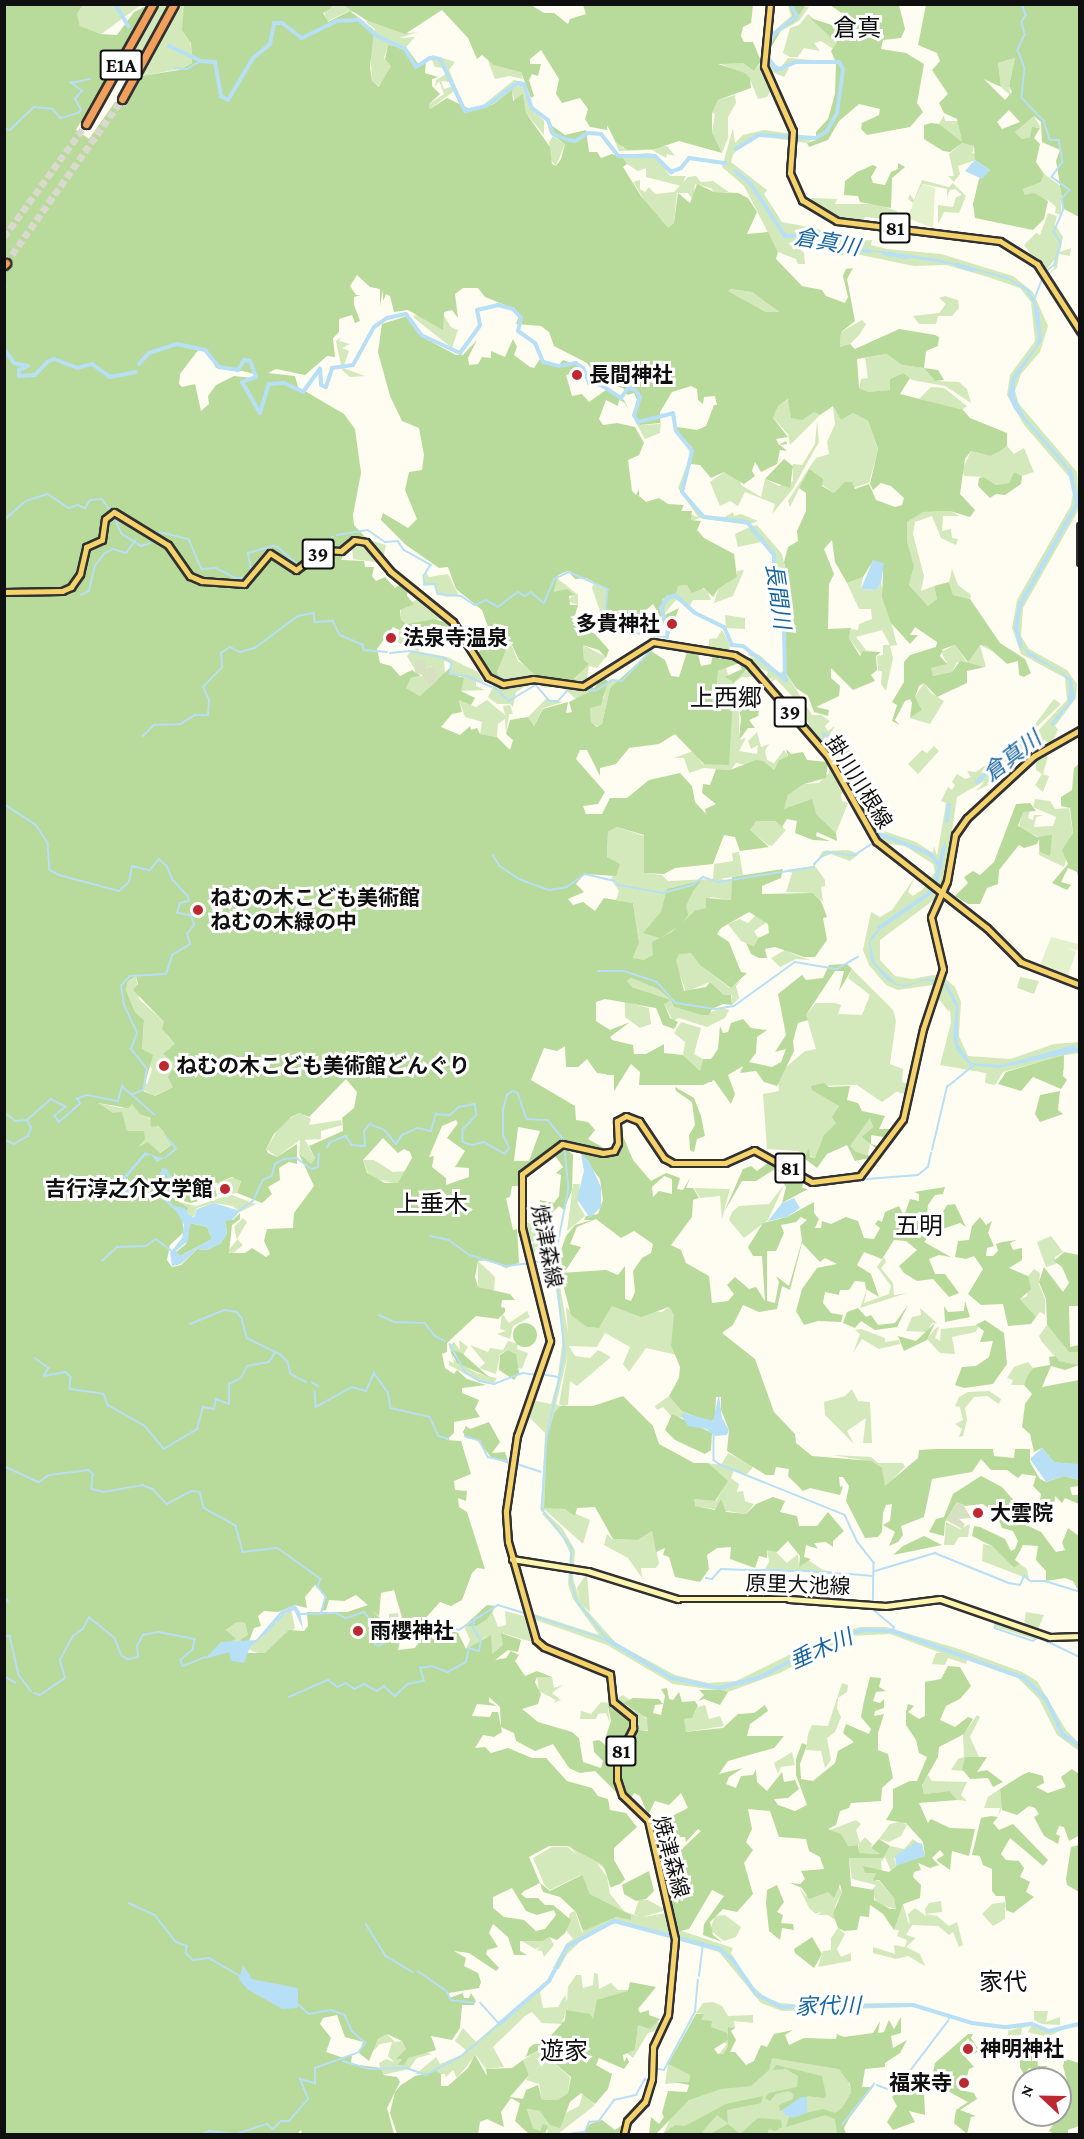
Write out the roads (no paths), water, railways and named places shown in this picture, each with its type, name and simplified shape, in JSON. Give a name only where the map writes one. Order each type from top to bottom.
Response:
[{"type":"highway","name":"E1A","points":[[86,124],[153,4]]},
{"type":"highway","name":"E1A","points":[[122,99],[175,4]]},
{"type":"main road","name":"81","points":[[770,4],[763,49],[765,72],[793,135],[790,173],[794,188],[807,205],[833,220],[993,239],[1027,256],[1044,275],[1080,331]]},
{"type":"main road","name":"掛川川根線","points":[[4,591],[62,591],[71,587],[80,574],[86,547],[102,540],[105,519],[114,512],[168,545],[190,576],[202,580],[244,584],[270,553],[296,570],[323,550],[341,551],[354,540],[366,542],[390,571],[454,623],[488,677],[503,684],[533,679],[583,686],[659,642],[734,655],[748,663],[835,766],[877,842],[993,933],[1023,964],[1080,985]]},
{"type":"main road","points":[[1080,526],[1080,562]]},
{"type":"main road","name":"焼津森線","points":[[624,2134],[627,2121],[645,2103],[652,2079],[653,2048],[668,2015],[674,1936],[648,1820],[625,1798],[618,1785],[617,1760],[633,1728],[633,1718],[613,1702],[610,1674],[544,1647],[532,1634],[512,1559],[506,1521],[512,1463],[518,1429],[550,1339],[520,1213],[522,1174],[565,1144],[610,1153],[618,1146],[618,1119],[632,1117],[664,1158],[673,1163],[725,1162],[754,1150],[808,1181],[858,1178],[901,1125],[923,1029],[941,976],[943,958],[931,922],[941,892],[953,840],[962,824],[1034,756],[1080,730]]},
{"type":"main road","name":"原里大池線","points":[[512,1559],[572,1568],[678,1599],[789,1599],[886,1606],[934,1599],[1050,1637],[1080,1636]]},
{"type":"water","points":[[975,160],[990,170],[982,179],[965,171]]},
{"type":"water","points":[[870,250],[939,259],[1007,277],[1029,289],[1039,311],[1042,340],[1015,380],[1015,398],[1025,417],[1062,459],[1075,479],[1014,409],[1008,395],[1012,377],[1036,346],[1038,336],[1033,303],[1026,291],[1009,280],[961,266],[870,251],[869,255]]},
{"type":"water","points":[[873,560],[884,563],[881,583],[876,590],[861,589]]},
{"type":"water","points":[[1017,639],[1024,648],[1072,679],[1075,698],[1053,726],[1050,724],[1068,703],[1070,682],[1060,672],[1028,655]]},
{"type":"water","points":[[888,920],[870,942],[875,963],[897,984],[908,985],[928,978],[947,984],[958,1004],[958,1045],[971,1063],[1002,1065],[1075,1045],[1079,1051],[999,1068],[970,1065],[957,1051],[953,1036],[956,1007],[944,985],[925,980],[905,987],[897,985],[886,979],[871,961],[869,944],[871,936]]},
{"type":"water","points":[[145,1152],[161,1158],[168,1156],[157,1162],[151,1155],[145,1156],[122,1183],[125,1189],[158,1181],[162,1168],[167,1169],[173,1180],[167,1185],[167,1198],[174,1206],[185,1208],[189,1215],[194,1217],[197,1209],[214,1203],[240,1211],[232,1220],[225,1221],[227,1233],[221,1243],[207,1250],[197,1249],[181,1264],[172,1266],[170,1253],[182,1238],[184,1225],[177,1212],[161,1198],[168,1178],[166,1174],[159,1182],[127,1198],[121,1195],[119,1182]],"holes":[[[190,1223],[207,1227],[212,1239],[180,1256],[176,1251],[188,1241]]]},
{"type":"water","points":[[581,1154],[589,1161],[601,1187],[601,1207],[590,1218],[577,1199],[584,1171]]},
{"type":"water","points":[[794,1198],[800,1208],[787,1217],[768,1221],[782,1203]]},
{"type":"water","points":[[719,1394],[722,1418],[729,1430],[727,1435],[715,1436],[706,1429],[688,1426],[681,1415],[684,1413],[713,1421]]},
{"type":"water","points":[[1042,1448],[1054,1462],[1079,1464],[1079,1480],[1064,1476],[1046,1482],[1030,1459]]},
{"type":"water","points":[[295,1605],[300,1612],[303,1629],[294,1610],[281,1615],[271,1629],[250,1647],[244,1663],[231,1661],[229,1652],[205,1659],[221,1642],[256,1640],[281,1611]]},
{"type":"water","points":[[916,1842],[922,1844],[925,1856],[896,1866],[895,1856]]},
{"type":"water","points":[[243,1965],[252,1979],[298,1988],[298,2008],[282,2009],[247,1989],[239,1979]]},
{"type":"water","points":[[801,2097],[807,2097],[807,2113],[793,2118],[785,2115],[782,2110]]},
{"type":"waterway","points":[[115,4],[128,26]]},
{"type":"waterway","name":"倉真川","points":[[767,48],[775,33],[797,16],[790,4]]},
{"type":"waterway","points":[[1022,4],[1026,15],[1022,22],[1025,35],[1018,50],[1025,68],[1022,98],[1044,121],[1050,140],[1059,140],[1063,162],[1052,177],[1070,190],[1062,199],[1064,209],[1054,232],[1061,242],[1055,265],[1045,273]]},
{"type":"waterway","points":[[169,46],[201,61],[215,62],[221,96],[228,100],[253,58],[270,44],[274,23],[282,23],[302,38],[337,21],[359,20],[377,36],[405,49],[416,67],[430,58],[440,59],[465,111],[486,106],[518,83],[524,84],[532,108],[548,120],[553,134],[568,140],[575,141],[588,133],[601,134],[618,156],[655,156],[671,172],[681,168],[689,158],[726,163]]},
{"type":"waterway","name":"倉真川","points":[[736,149],[758,135],[816,138],[827,131],[837,113],[843,69],[839,62],[796,62],[777,70],[767,56]]},
{"type":"waterway","points":[[174,68],[187,69],[201,61]]},
{"type":"waterway","points":[[4,122],[5,129],[10,130],[34,107],[53,109],[61,118],[78,113],[81,110],[75,99],[82,91],[71,83],[90,79]]},
{"type":"waterway","name":"倉真川","points":[[735,171],[750,183],[785,236],[811,235],[837,248],[870,251]]},
{"type":"waterway","name":"倉真川","points":[[883,253],[908,257]]},
{"type":"waterway","name":"倉真川","points":[[957,265],[973,270]]},
{"type":"waterway","points":[[1034,300],[1043,277]]},
{"type":"waterway","name":"長間川","points":[[139,364],[149,353],[177,344],[205,350],[219,367],[238,370],[244,360],[250,361],[256,377],[242,382],[260,413],[269,384],[284,383],[303,392],[320,369],[321,385],[326,387],[332,368],[353,365],[374,327],[387,318],[406,314],[421,335],[460,353],[480,325],[477,310],[498,305],[513,309],[521,318],[518,331],[535,343],[543,362],[559,366],[576,363],[583,368],[589,383],[601,385],[621,398],[628,388],[635,390],[640,397],[634,415],[638,422],[673,413],[676,431],[692,451],[682,492],[704,517],[747,522],[774,555],[774,592],[784,626],[785,678]]},
{"type":"waterway","name":"長間川","points":[[4,349],[14,363],[28,366],[19,370],[19,376],[35,375],[47,362],[54,359],[77,368],[92,364],[110,377],[136,372]]},
{"type":"waterway","name":"倉真川","points":[[1021,646],[1016,629],[1020,605],[1077,504],[1070,470]]},
{"type":"waterway","points":[[4,520],[26,501],[48,494],[69,508],[78,505],[85,508],[90,500],[102,499],[111,511]]},
{"type":"waterway","points":[[114,516],[122,534],[141,546],[151,543]]},
{"type":"waterway","points":[[337,535],[368,530],[385,542],[398,541],[404,550],[431,565],[424,576],[425,584],[435,584],[438,594],[461,596],[475,605],[486,600],[498,607],[518,592],[525,596],[531,592],[544,603],[554,579],[569,572],[608,589],[606,613],[626,632],[667,637]]},
{"type":"waterway","points":[[160,532],[189,539],[202,569],[216,568],[236,578],[246,578]]},
{"type":"waterway","points":[[312,555],[333,537]]},
{"type":"waterway","points":[[81,595],[89,591],[95,566],[104,554],[113,549],[126,553],[135,541]]},
{"type":"waterway","points":[[251,572],[248,553],[273,546],[278,547],[299,565]]},
{"type":"waterway","points":[[667,637],[668,630],[661,608],[668,597],[676,596],[695,613],[724,627],[732,645],[743,646],[786,680]]},
{"type":"waterway","points":[[143,736],[154,725],[181,724],[195,715],[208,715],[209,700],[203,687],[222,667],[221,653],[230,647],[240,652],[255,648],[298,616],[314,613],[315,622],[333,621],[340,635],[363,645],[364,650],[387,652]]},
{"type":"waterway","points":[[494,687],[509,701],[536,685],[550,701],[558,701],[571,687],[595,691],[613,680],[622,681],[657,644]]},
{"type":"waterway","points":[[390,653],[409,651],[444,658],[452,663],[450,674],[467,676],[492,687]]},
{"type":"waterway","points":[[824,735],[843,746]]},
{"type":"waterway","name":"倉真川","points":[[977,782],[1014,748],[1033,742]]},
{"type":"waterway","points":[[850,770],[869,787],[867,810],[877,833],[930,854],[940,866]]},
{"type":"waterway","points":[[4,804],[36,825],[48,843],[50,870],[59,875],[119,891],[129,882],[132,866],[150,870],[159,859],[167,866]]},
{"type":"waterway","name":"倉真川","points":[[947,821],[949,805]]},
{"type":"waterway","points":[[881,840],[885,838]]},
{"type":"waterway","points":[[847,855],[855,855],[873,843]]},
{"type":"waterway","name":"倉真川","points":[[879,928],[934,890],[944,847]]},
{"type":"waterway","points":[[814,864],[827,852],[844,854]]},
{"type":"waterway","points":[[493,855],[500,866],[519,879],[550,890],[567,887],[585,874],[612,880]]},
{"type":"waterway","points":[[133,1094],[143,1090],[147,1069],[131,1049],[137,1033],[124,1005],[121,986],[130,976],[166,974],[172,955],[190,944],[187,934],[194,925],[191,916],[177,913],[180,903],[189,901],[172,879],[167,867]]},
{"type":"waterway","points":[[614,881],[619,885],[663,893],[693,885],[703,877],[718,882],[814,867]]},
{"type":"waterway","points":[[598,971],[624,971],[657,982],[676,1003],[716,1009],[734,1006],[795,962],[837,969],[858,957]]},
{"type":"waterway","points":[[932,1150],[947,1087],[974,1065]]},
{"type":"waterway","points":[[80,1103],[77,1099],[87,1095],[118,1101],[122,1086],[154,1114]]},
{"type":"waterway","points":[[327,1148],[330,1142],[346,1136],[352,1145],[365,1146],[364,1131],[370,1124],[385,1130],[396,1144],[402,1135],[418,1128],[431,1131],[436,1114],[450,1115],[459,1107],[475,1104],[477,1115],[463,1130],[463,1142],[472,1145],[484,1142],[505,1154],[509,1148],[503,1135],[503,1109],[507,1095],[513,1091],[518,1093],[527,1119],[548,1120],[564,1140],[569,1188],[555,1261],[565,1352],[547,1439],[542,1509],[572,1548],[571,1579],[577,1601],[608,1640]]},
{"type":"waterway","points":[[4,1112],[16,1121],[27,1120],[51,1099],[66,1107],[55,1116],[59,1122],[80,1104]]},
{"type":"waterway","points":[[4,1139],[14,1144],[28,1136],[31,1128],[27,1121]]},
{"type":"waterway","points":[[166,1157],[176,1149],[168,1139]]},
{"type":"waterway","points":[[842,1181],[918,1175],[928,1167],[931,1153]]},
{"type":"waterway","points":[[298,1159],[312,1169],[318,1167],[319,1154]]},
{"type":"waterway","points":[[240,1210],[253,1201],[263,1180],[272,1176],[275,1164],[284,1159],[297,1158]]},
{"type":"waterway","points":[[430,1236],[449,1240],[470,1255],[506,1266],[529,1263]]},
{"type":"waterway","points":[[102,1261],[117,1247],[146,1246],[156,1239],[172,1251]]},
{"type":"waterway","points":[[533,1262],[550,1261]]},
{"type":"waterway","points":[[190,1324],[224,1310],[237,1312],[242,1318],[247,1338],[280,1354],[288,1362],[291,1374],[306,1382]]},
{"type":"waterway","points":[[379,1315],[395,1322],[425,1323],[435,1336],[445,1341]]},
{"type":"waterway","points":[[450,1344],[466,1373],[480,1381],[494,1384],[523,1373],[537,1375]]},
{"type":"waterway","points":[[35,1358],[49,1368],[44,1376],[66,1372],[71,1377],[70,1389],[104,1394],[108,1405],[145,1426],[164,1449],[197,1429],[203,1407],[214,1409],[216,1399],[229,1404],[229,1384],[241,1378],[247,1366],[269,1362],[275,1352]]},
{"type":"waterway","points":[[315,1391],[316,1407],[352,1387],[366,1391],[374,1373],[388,1392],[391,1408],[430,1417],[439,1436],[449,1439]]},
{"type":"waterway","points":[[541,1374],[558,1377]]},
{"type":"waterway","points":[[312,1382],[318,1386]]},
{"type":"waterway","points":[[714,1433],[714,1460],[719,1464],[845,1515],[857,1541],[874,1563],[873,1602]]},
{"type":"waterway","points":[[465,1436],[480,1441],[488,1457],[510,1462]]},
{"type":"waterway","points":[[514,1463],[541,1472]]},
{"type":"waterway","points":[[4,1466],[39,1482],[49,1475],[89,1470],[93,1474],[92,1489],[104,1492],[142,1485],[153,1489],[167,1504],[191,1491],[200,1492],[204,1508],[236,1526],[243,1552],[278,1548],[321,1579],[318,1587],[326,1597],[321,1614]]},
{"type":"waterway","points":[[875,1571],[935,1553],[1009,1583],[1020,1585],[1024,1576],[1031,1581],[1045,1581],[1080,1592]]},
{"type":"waterway","points":[[706,1578],[712,1579],[721,1569],[753,1570]]},
{"type":"waterway","points":[[755,1570],[780,1570]]},
{"type":"waterway","points":[[781,1571],[803,1571]]},
{"type":"waterway","points":[[805,1571],[848,1574]]},
{"type":"waterway","points":[[850,1574],[873,1576]]},
{"type":"waterway","points":[[4,1596],[8,1601],[4,1604]]},
{"type":"waterway","points":[[301,1614],[336,1613],[346,1618],[364,1612],[374,1623],[371,1641],[379,1646],[402,1631],[423,1633],[438,1625],[459,1630],[498,1605],[528,1614]]},
{"type":"waterway","points":[[875,1611],[894,1627],[893,1631]]},
{"type":"waterway","points":[[277,1621],[284,1614]]},
{"type":"waterway","points":[[532,1615],[607,1640]]},
{"type":"waterway","points":[[34,1693],[40,1695],[65,1678],[60,1660],[73,1636],[83,1629],[89,1617],[115,1638],[122,1656],[128,1659],[138,1657],[137,1646],[143,1635],[159,1632],[195,1639],[193,1650],[181,1660],[183,1666],[205,1657]]},
{"type":"waterway","points":[[289,1697],[328,1680],[338,1687],[346,1683],[355,1689],[364,1684],[377,1691],[384,1686],[395,1696],[408,1684],[424,1681],[420,1668],[432,1666],[448,1672],[466,1662],[469,1648],[479,1651],[481,1641],[473,1628],[475,1618]]},
{"type":"waterway","points":[[997,1621],[995,1628],[1033,1641],[1038,1637],[1080,1657]]},
{"type":"waterway","name":"垂木川","points":[[608,1640],[671,1678],[719,1688],[758,1678],[840,1636],[864,1630],[893,1631],[1024,1678],[1046,1699],[1062,1734],[1080,1746]]},
{"type":"waterway","points":[[4,1636],[10,1636],[19,1675],[31,1691]]},
{"type":"waterway","points":[[4,1676],[15,1682]]},
{"type":"waterway","points":[[129,1903],[155,1915],[176,1942],[187,1946],[186,1953],[193,1960],[209,1958],[240,1976]]},
{"type":"waterway","name":"家代川","points":[[499,2024],[549,1981],[568,1946],[614,1921],[719,1949],[732,1959],[756,1994],[781,2007],[913,2005],[972,2023],[1006,2027],[1032,2024],[1049,2031],[1080,2024]]},
{"type":"waterway","points":[[366,1924],[386,1956],[413,1972]]},
{"type":"waterway","points":[[699,1976],[703,1943]]},
{"type":"waterway","points":[[418,1971],[447,1991],[451,2000],[474,2003]]},
{"type":"waterway","points":[[655,2068],[664,2070],[695,2012],[698,1980]]},
{"type":"waterway","points":[[343,2061],[370,2069],[407,2068],[426,2075],[463,2055],[499,2024],[480,2003]]},
{"type":"waterway","points":[[298,2004],[309,2014],[331,2010],[345,2015],[352,2031],[366,2043],[359,2052]]},
{"type":"waterway","points":[[907,2075],[948,2021]]},
{"type":"waterway","points":[[203,2134],[209,2131],[236,2134],[267,2124],[273,2129],[281,2121],[289,2121],[308,2099],[300,2079],[315,2083],[315,2068],[357,2053]]},
{"type":"waterway","points":[[877,2085],[890,2090],[905,2078]]},
{"type":"waterway","points":[[568,2134],[585,2132],[589,2122],[599,2121],[614,2100],[636,2095],[645,2079],[648,2081]]},
{"type":"waterway","points":[[842,2125],[874,2084]]},
{"type":"tunnel","points":[[6,263],[122,99]]},
{"type":"tunnel","points":[[4,237],[86,124]]},
{"type":"place","name":"長間神社","points":[[577,375]]},
{"type":"place","name":"多貴神社","points":[[672,624]]},
{"type":"place","name":"法泉寺温泉","points":[[391,638]]},
{"type":"place","name":"ねむの木こども美術館 ねむの木緑の中","points":[[198,910]]},
{"type":"place","name":"ねむの木こども美術館どんぐり","points":[[164,1066]]},
{"type":"place","name":"吉行淳之介文学館","points":[[225,1189]]},
{"type":"place","name":"大雲院","points":[[978,1513]]},
{"type":"place","name":"雨櫻神社","points":[[358,1631]]},
{"type":"place","name":"神明神社","points":[[968,2049]]},
{"type":"place","name":"福来寺","points":[[964,2083]]},
{"type":"district","name":"倉真","points":[[857,28]]},
{"type":"district","name":"上西郷","points":[[726,698]]},
{"type":"district","name":"上垂木","points":[[432,1204]]},
{"type":"district","name":"五明","points":[[919,1226]]},
{"type":"district","name":"家代","points":[[1003,1982]]},
{"type":"district","name":"遊家","points":[[564,2051]]}]
